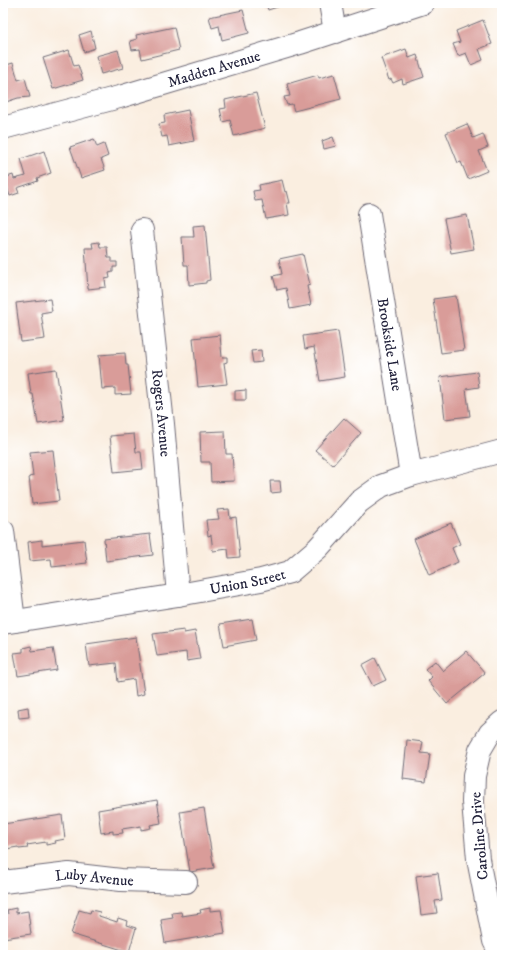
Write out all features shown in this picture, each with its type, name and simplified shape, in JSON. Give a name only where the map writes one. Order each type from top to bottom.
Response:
[{"type":"street","points":[[330,3],[335,32]]},
{"type":"street","name":"Madden Avenue","points":[[3,128],[123,96],[335,32],[423,3]]},
{"type":"street","name":"Brookside Lane","points":[[369,214],[411,475]]},
{"type":"street","name":"Rogers Avenue","points":[[142,230],[163,424],[178,596]]},
{"type":"street","name":"Union Street","points":[[8,622],[178,596],[261,580],[290,572],[318,548],[360,502],[381,486],[411,475],[502,451]]},
{"type":"street","points":[[3,530],[8,622]]},
{"type":"street","name":"Caroline Drive","points":[[501,955],[494,941],[478,859],[473,802],[474,776],[480,750],[490,734],[502,722]]},
{"type":"street","name":"Luby Avenue","points":[[3,882],[70,874],[121,880],[186,882]]},
{"type":"building","points":[[266,3],[290,3],[268,10]]},
{"type":"building","points":[[243,10],[249,33],[222,40],[219,26],[212,28],[209,17]]},
{"type":"building","points":[[483,20],[492,44],[479,49],[483,60],[471,65],[466,53],[458,56],[453,44],[460,42],[456,31]]},
{"type":"building","points":[[174,27],[179,50],[142,59],[140,49],[132,50],[130,41],[137,39],[136,35]]},
{"type":"building","points":[[91,31],[95,48],[84,52],[79,35]]},
{"type":"building","points":[[406,49],[409,58],[417,55],[424,77],[403,84],[402,79],[393,83],[391,79],[389,80],[381,58]]},
{"type":"building","points":[[69,50],[74,66],[78,65],[83,80],[53,89],[43,58]]},
{"type":"building","points":[[118,50],[123,68],[101,74],[96,56]]},
{"type":"building","points":[[13,63],[18,80],[25,78],[30,97],[18,98],[3,103],[3,66]]},
{"type":"building","points":[[334,74],[341,99],[294,111],[292,104],[287,105],[284,97],[290,96],[287,84],[318,75],[319,78]]},
{"type":"building","points":[[256,93],[265,128],[234,136],[230,120],[223,122],[220,109],[226,108],[225,100]]},
{"type":"building","points":[[188,110],[194,141],[169,146],[167,136],[162,137],[159,124],[165,123],[164,115]]},
{"type":"building","points":[[467,124],[473,138],[483,134],[488,147],[479,151],[487,171],[468,179],[461,162],[458,163],[446,133]]},
{"type":"building","points":[[333,137],[336,146],[324,149],[322,141]]},
{"type":"building","points":[[94,139],[97,147],[104,144],[108,156],[101,159],[105,170],[81,178],[70,147]]},
{"type":"building","points":[[44,151],[51,173],[37,178],[38,181],[17,188],[19,193],[10,196],[4,178],[13,175],[14,179],[26,176],[21,159]]},
{"type":"building","points":[[282,180],[290,203],[287,203],[289,215],[266,219],[262,200],[255,201],[253,191],[260,190],[259,185]]},
{"type":"building","points":[[467,215],[474,249],[451,253],[444,219]]},
{"type":"building","points":[[205,225],[210,280],[206,281],[206,283],[189,285],[188,265],[184,265],[182,237],[194,237],[193,226]]},
{"type":"building","points":[[99,242],[100,247],[107,247],[108,258],[112,258],[112,262],[117,262],[117,267],[113,267],[113,272],[109,273],[110,278],[105,279],[106,287],[88,289],[85,248],[93,248],[92,243]]},
{"type":"building","points":[[303,254],[310,285],[307,286],[311,305],[290,309],[286,288],[277,290],[273,276],[282,274],[279,259]]},
{"type":"building","points":[[456,296],[464,350],[441,353],[433,299]]},
{"type":"building","points":[[50,299],[52,311],[41,313],[45,339],[21,342],[16,303]]},
{"type":"building","points":[[338,331],[345,377],[320,381],[314,347],[305,349],[303,336]]},
{"type":"building","points":[[220,335],[222,357],[227,357],[227,362],[224,363],[227,384],[198,387],[193,338]]},
{"type":"building","points":[[261,350],[262,362],[253,363],[251,351]]},
{"type":"building","points":[[125,353],[126,365],[128,365],[131,394],[115,395],[115,388],[102,389],[99,355]]},
{"type":"building","points":[[56,369],[64,420],[38,424],[28,373]]},
{"type":"building","points":[[477,372],[479,387],[466,389],[470,416],[445,419],[440,377]]},
{"type":"building","points":[[246,390],[246,400],[235,400],[235,391]]},
{"type":"building","points":[[344,418],[361,433],[333,465],[315,450]]},
{"type":"building","points":[[225,431],[226,454],[232,454],[234,481],[211,482],[210,462],[201,462],[200,432]]},
{"type":"building","points":[[134,434],[136,452],[141,452],[143,469],[114,472],[110,436]]},
{"type":"building","points":[[53,450],[59,501],[32,504],[29,477],[33,476],[30,452]]},
{"type":"building","points":[[270,481],[280,481],[281,492],[271,493]]},
{"type":"building","points":[[229,509],[230,518],[236,517],[240,557],[229,558],[228,549],[213,551],[211,535],[208,536],[206,520],[219,519],[217,510]]},
{"type":"building","points":[[451,523],[460,544],[452,548],[458,562],[429,575],[414,539]]},
{"type":"building","points":[[150,534],[153,555],[106,561],[104,539]]},
{"type":"building","points":[[42,540],[42,545],[84,540],[87,563],[52,567],[51,559],[30,561],[28,542]]},
{"type":"building","points":[[252,619],[256,640],[224,646],[220,624]]},
{"type":"building","points":[[184,630],[184,633],[195,631],[200,659],[187,661],[186,652],[157,656],[153,634]]},
{"type":"building","points":[[136,637],[144,694],[136,696],[134,679],[118,682],[116,663],[89,666],[86,644]]},
{"type":"building","points":[[31,646],[32,651],[53,648],[57,670],[18,676],[14,653],[23,652],[23,648]]},
{"type":"building","points":[[466,651],[485,673],[447,704],[428,681],[432,677],[425,669],[435,661],[443,671]]},
{"type":"building","points":[[375,658],[386,680],[373,686],[362,665]]},
{"type":"building","points":[[28,707],[29,717],[19,718],[18,709]]},
{"type":"building","points":[[407,740],[423,742],[421,753],[430,754],[426,782],[403,779]]},
{"type":"building","points":[[157,800],[161,823],[150,825],[151,828],[141,830],[141,826],[122,829],[123,833],[113,834],[113,831],[101,833],[98,810]]},
{"type":"building","points":[[204,808],[214,868],[190,872],[180,812]]},
{"type":"building","points":[[62,815],[65,839],[46,845],[46,842],[27,845],[28,848],[19,849],[18,847],[6,849],[3,824]]},
{"type":"building","points":[[438,873],[442,900],[435,901],[437,913],[421,915],[416,876]]},
{"type":"building","points":[[16,908],[16,913],[28,911],[31,934],[3,938],[3,915],[8,914],[7,910]]},
{"type":"building","points":[[210,908],[210,911],[221,910],[225,933],[165,943],[161,920],[173,918],[172,913],[181,912],[182,916],[201,913],[200,910]]},
{"type":"building","points":[[79,910],[90,913],[91,910],[100,912],[99,916],[117,922],[118,918],[127,921],[126,925],[136,928],[129,952],[71,934]]}]
